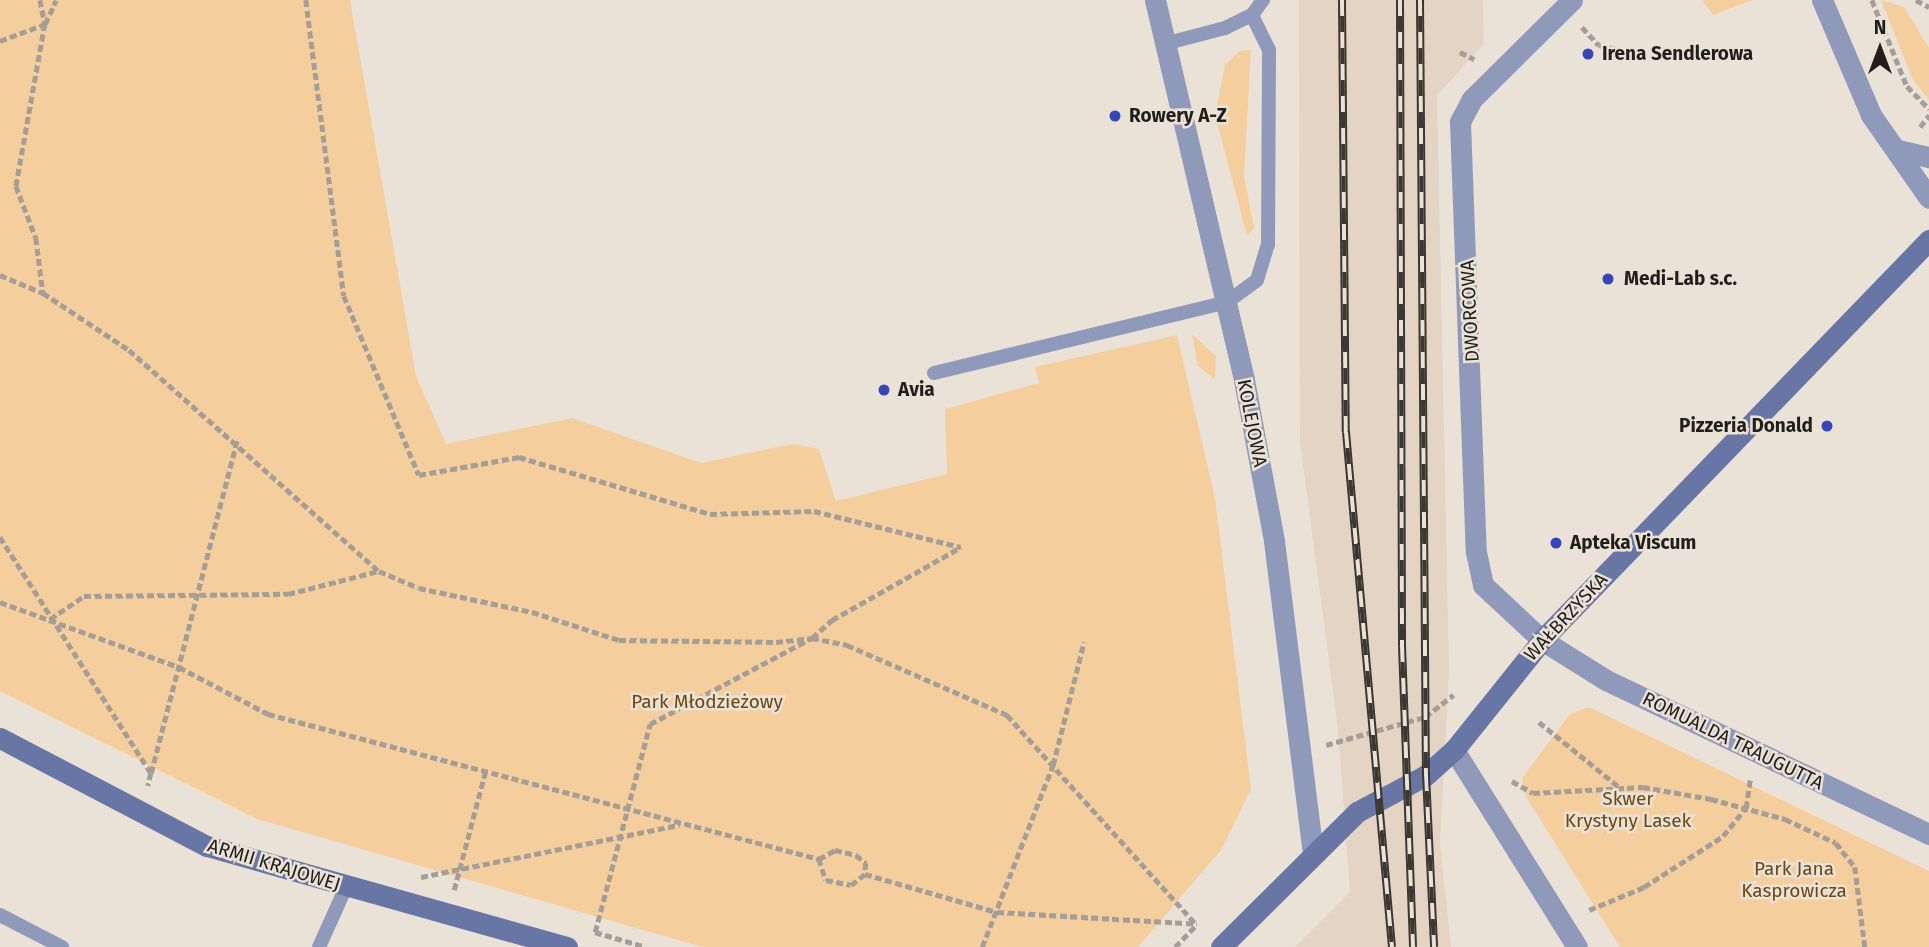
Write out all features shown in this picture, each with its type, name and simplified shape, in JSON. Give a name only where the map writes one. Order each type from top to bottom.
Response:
[{"type":"main road","name":"WAŁBRZYSKA","points":[[1221,947],[1313,853],[1357,813],[1426,775],[1454,750],[1542,640],[1929,240]]},
{"type":"main road","name":"ARMII KRAJOWEJ","points":[[0,737],[207,846],[566,947]]},
{"type":"street","name":"KOLEJOWA","points":[[1155,0],[1227,302],[1274,541],[1313,853]]},
{"type":"street","name":"DWORCOWA","points":[[1542,640],[1483,584],[1475,467],[1460,122],[1472,99],[1572,0]]},
{"type":"street","points":[[1822,0],[1871,115],[1929,198]]},
{"type":"street","points":[[1898,150],[1929,157]]},
{"type":"street","name":"ROMUALDA TRAUGUTTA","points":[[1542,640],[1606,680],[1929,834]]},
{"type":"street","points":[[1454,750],[1577,947]]},
{"type":"lane","points":[[1164,44],[1252,15],[1263,0]]},
{"type":"lane","points":[[934,373],[1227,302],[1257,280],[1268,245],[1269,50],[1252,15]]},
{"type":"lane","points":[[318,947],[346,887]]},
{"type":"lane","points":[[0,915],[62,947]]},
{"type":"path","points":[[40,0],[45,24]]},
{"type":"path","points":[[43,293],[36,238],[16,186],[45,24],[56,0]]},
{"type":"path","points":[[306,0],[344,296],[419,475],[519,457],[710,514],[814,512],[961,548],[832,620],[812,638],[650,724],[629,812],[595,932]]},
{"type":"path","points":[[1872,0],[1907,86],[1929,109]]},
{"type":"path","points":[[1916,0],[1929,7]]},
{"type":"path","points":[[0,41],[45,24]]},
{"type":"path","points":[[1582,26],[1599,45],[1620,50]]},
{"type":"path","points":[[1916,134],[1929,115]]},
{"type":"path","points":[[0,275],[43,293],[129,350],[237,441],[379,571],[419,588],[532,612],[620,640],[812,638],[848,645],[1007,715],[1197,924]]},
{"type":"path","points":[[147,792],[237,441]]},
{"type":"path","points":[[0,537],[49,619],[151,773]]},
{"type":"path","points":[[49,619],[84,596],[197,598],[288,594],[379,571]]},
{"type":"path","points":[[0,602],[179,667],[268,714],[629,812],[819,859],[835,850],[856,855],[866,863],[865,874],[851,885],[826,880],[819,859]]},
{"type":"path","points":[[982,947],[1053,765],[1084,642]]},
{"type":"path","points":[[1324,745],[1425,717],[1453,695]]},
{"type":"path","points":[[1539,722],[1619,787]]},
{"type":"path","points":[[1589,910],[1644,887],[1723,836],[1746,808],[1752,765]]},
{"type":"path","points":[[454,891],[485,773]]},
{"type":"path","points":[[1512,781],[1533,793],[1619,787],[1746,808],[1836,843],[1855,867],[1865,947]]},
{"type":"path","points":[[135,785],[158,798]]},
{"type":"path","points":[[417,878],[458,872],[682,825]]},
{"type":"path","points":[[865,874],[997,912],[1197,924]]},
{"type":"path","points":[[1175,947],[1197,924]]},
{"type":"shaded area","points":[[1299,0],[1483,0],[1484,44],[1437,95],[1449,670],[1440,843],[1451,947],[1295,947],[1350,892],[1338,729],[1300,442]]},
{"type":"green space","name":"Park Młodzieżowy","points":[[0,0],[350,0],[416,376],[446,444],[572,418],[701,463],[792,444],[819,449],[836,501],[947,474],[945,409],[1039,383],[1035,367],[1177,335],[1215,498],[1251,789],[1221,850],[1138,947],[702,947],[257,819],[0,691]]},
{"type":"green space","points":[[1702,0],[1752,0],[1713,15]]},
{"type":"green space","points":[[1881,0],[1904,7],[1929,48],[1929,100],[1913,80]]},
{"type":"green space","points":[[1251,50],[1244,176],[1254,228],[1247,236],[1215,115],[1225,65],[1239,51]]},
{"type":"green space","points":[[1192,334],[1216,356],[1215,379],[1198,366]]},
{"type":"green space","points":[[1589,707],[1929,871],[1929,947],[1620,947],[1526,797],[1522,778],[1570,714]]},
{"type":"railway","points":[[1342,0],[1346,432],[1392,947]]},
{"type":"railway","points":[[1400,0],[1402,646],[1413,947]]},
{"type":"railway","points":[[1420,0],[1426,775],[1434,947]]},
{"type":"place","name":"Irena Sendlerowa","points":[[1588,54]]},
{"type":"place","name":"Rowery A-Z","points":[[1115,116]]},
{"type":"place","name":"Medi-Lab s.c.","points":[[1608,279]]},
{"type":"place","name":"Avia","points":[[884,390]]},
{"type":"place","name":"Pizzeria Donald","points":[[1827,426]]},
{"type":"place","name":"Apteka Viscum","points":[[1556,543]]},
{"type":"park label","name":"Skwer Krystyny Lasek","points":[[1628,810]]},
{"type":"park label","name":"Park Jana Kasprowicza","points":[[1794,880]]}]
